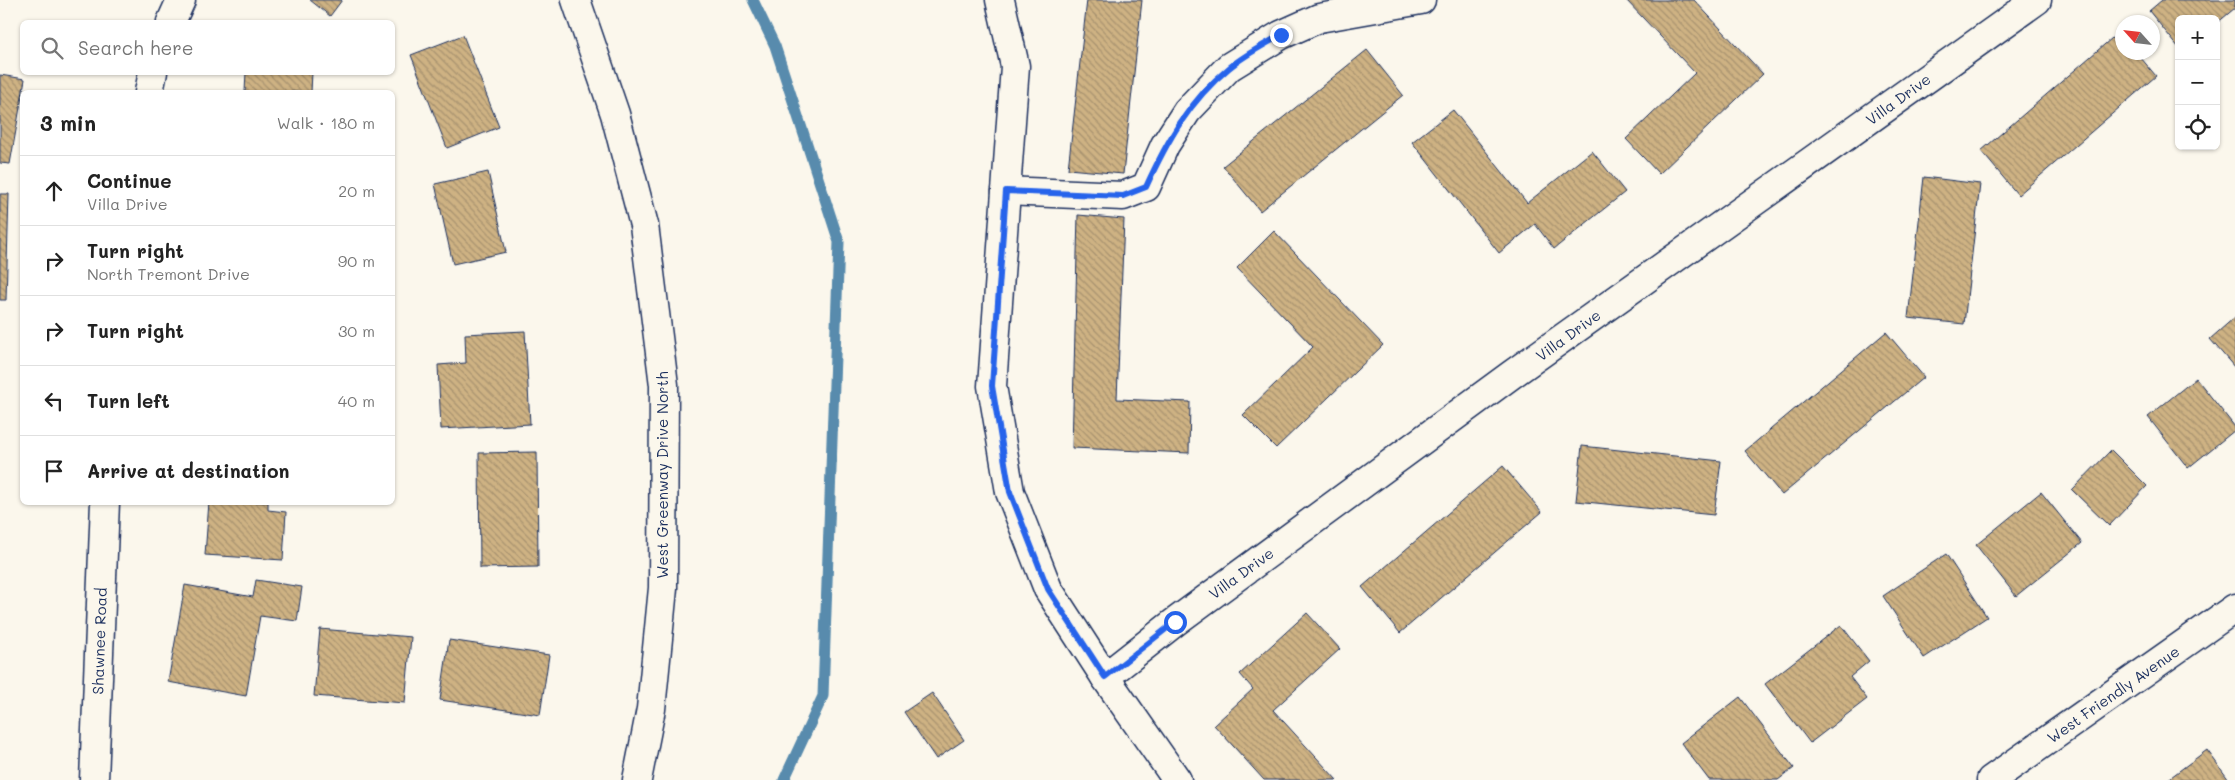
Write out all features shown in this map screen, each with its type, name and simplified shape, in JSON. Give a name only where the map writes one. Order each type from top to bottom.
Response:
[{"type":"street","points":[[172,20],[181,0]]},
{"type":"street","name":"West Greenway Drive North","points":[[576,0],[616,114],[644,225],[664,385],[663,588],[651,709],[637,780]]},
{"type":"street","points":[[1000,0],[1015,66],[992,386],[1010,492],[1048,589],[1105,677],[1177,780]]},
{"type":"street","points":[[1006,191],[1123,196],[1146,187],[1165,145],[1187,111],[1229,67],[1281,35],[1319,18],[1421,0]]},
{"type":"street","name":"Villa Drive","points":[[1105,677],[1175,622],[1503,381],[2037,0]]},
{"type":"street","points":[[149,90],[152,75]]},
{"type":"street","name":"Shawnee Road","points":[[94,780],[105,505]]},
{"type":"street","name":"West Friendly Avenue","points":[[1991,780],[2235,608]]},
{"type":"building","points":[[310,0],[342,0],[330,16]]},
{"type":"building","points":[[1087,0],[1142,0],[1123,174],[1068,169]]},
{"type":"building","points":[[1626,0],[1694,0],[1763,74],[1659,174],[1626,139],[1695,73]]},
{"type":"building","points":[[2162,0],[2235,0],[2235,8],[2220,21],[2220,15],[2175,15],[2175,43],[2160,25],[2160,15],[2152,15],[2149,11]]},
{"type":"building","points":[[463,35],[499,127],[447,148],[411,55]]},
{"type":"building","points":[[2115,35],[2115,60],[2143,60],[2156,76],[2018,195],[1981,151]]},
{"type":"building","points":[[1367,50],[1403,95],[1260,211],[1223,166]]},
{"type":"building","points":[[0,75],[25,79],[23,90],[20,90],[20,107],[10,164],[0,163]]},
{"type":"building","points":[[246,75],[312,75],[311,90],[245,90]]},
{"type":"building","points":[[1453,110],[1527,203],[1592,151],[1625,192],[1554,249],[1535,224],[1499,253],[1412,142]]},
{"type":"building","points":[[488,172],[506,252],[453,264],[435,184]]},
{"type":"building","points":[[1924,177],[1980,184],[1964,324],[1908,318]]},
{"type":"building","points":[[0,194],[9,194],[6,300],[0,300]]},
{"type":"building","points":[[1078,215],[1124,219],[1117,399],[1190,402],[1189,453],[1072,448]]},
{"type":"building","points":[[1274,231],[1383,345],[1276,448],[1243,415],[1313,347],[1237,268]]},
{"type":"building","points":[[2235,317],[2235,368],[2210,339]]},
{"type":"building","points":[[525,331],[530,424],[441,429],[438,365],[466,363],[465,334]]},
{"type":"building","points":[[1886,332],[1924,377],[1782,495],[1745,451]]},
{"type":"building","points":[[2196,378],[2235,427],[2235,430],[2188,468],[2148,417]]},
{"type":"building","points":[[1582,446],[1721,461],[1714,515],[1576,501]]},
{"type":"building","points":[[2111,450],[2147,486],[2109,526],[2072,490]]},
{"type":"building","points":[[537,452],[538,567],[480,568],[479,453]]},
{"type":"building","points":[[1503,466],[1542,512],[1400,633],[1362,587]]},
{"type":"building","points":[[2041,492],[2082,543],[2016,596],[1976,545]]},
{"type":"building","points":[[209,505],[268,505],[268,510],[286,512],[283,560],[205,555]]},
{"type":"building","points":[[1946,554],[1987,617],[1924,658],[1883,596]]},
{"type":"building","points":[[256,580],[302,587],[297,621],[260,616],[246,696],[168,682],[185,585],[253,597]]},
{"type":"building","points":[[1307,613],[1340,649],[1273,710],[1337,780],[1264,780],[1214,725],[1253,689],[1240,674]]},
{"type":"building","points":[[1841,625],[1869,661],[1850,677],[1867,699],[1810,743],[1765,684]]},
{"type":"building","points":[[320,629],[411,637],[405,703],[314,696]]},
{"type":"building","points":[[449,640],[549,655],[540,715],[440,700]]},
{"type":"building","points":[[932,693],[964,740],[936,759],[904,712]]},
{"type":"building","points":[[1740,697],[1794,768],[1778,780],[1709,780],[1681,743]]},
{"type":"building","points":[[2207,750],[2229,780],[2167,780]]},
{"type":"waterway","points":[[753,0],[775,46],[839,242],[823,696],[784,780]]},
{"type":"route","points":[[1175,622],[1105,677],[1048,589],[1010,492],[992,386],[1006,191],[1123,196],[1146,187],[1165,145],[1187,111],[1229,67],[1281,35]]}]
